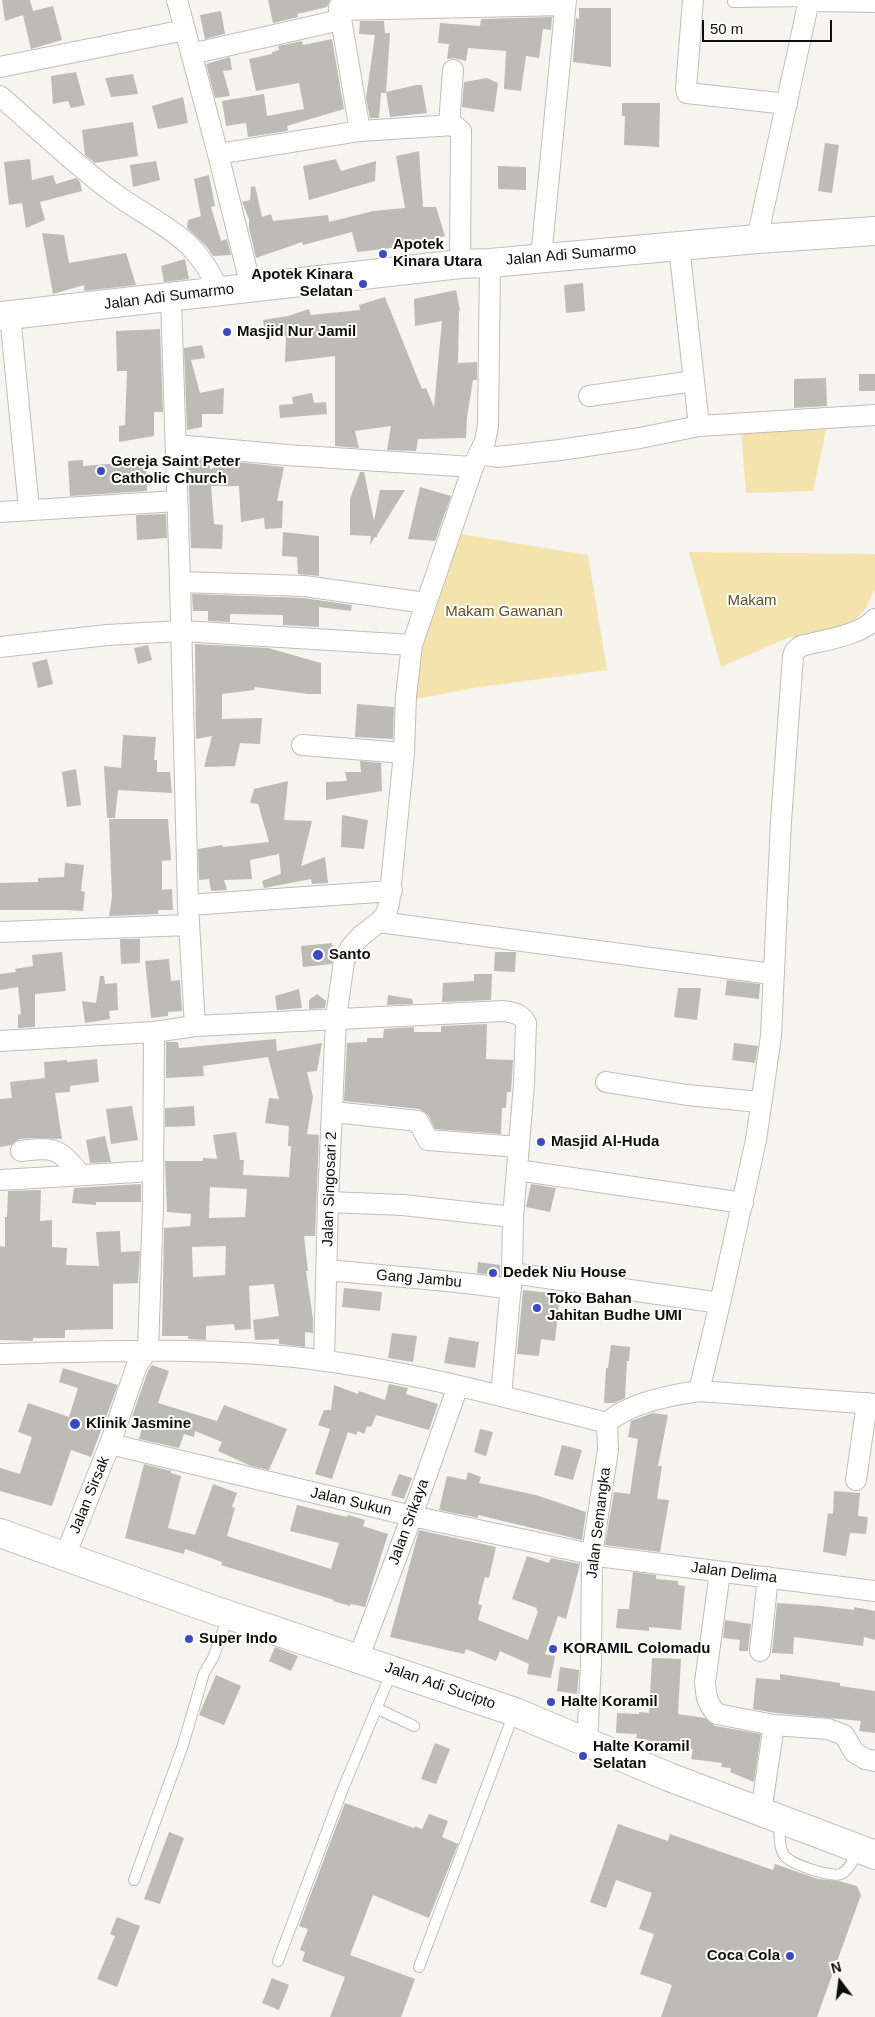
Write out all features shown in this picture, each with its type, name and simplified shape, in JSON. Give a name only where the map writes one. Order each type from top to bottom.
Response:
[{"type":"main road","name":"Jalan Adi Sumarmo","points":[[5,315],[171,298],[251,287],[460,264],[875,231]]},
{"type":"main road","name":"Jalan Adi Sucipto","points":[[0,1533],[230,1615],[515,1712],[587,1744],[867,1852]]},
{"type":"street","points":[[177,0],[251,287]]},
{"type":"street","points":[[693,0],[686,91],[787,104]]},
{"type":"street","points":[[757,239],[808,0],[875,2]]},
{"type":"street","points":[[191,54],[339,10],[566,3],[541,258]]},
{"type":"street","points":[[339,10],[360,131]]},
{"type":"street","points":[[0,67],[185,30]]},
{"type":"street","points":[[449,125],[453,70]]},
{"type":"street","points":[[0,96],[107,189],[175,232],[201,256],[219,292]]},
{"type":"street","points":[[218,154],[360,131],[458,126],[461,131],[460,264]]},
{"type":"street","points":[[679,246],[699,426]]},
{"type":"street","points":[[379,922],[386,914],[392,891],[404,753],[406,696],[412,645],[476,461],[485,441],[488,426],[490,263]]},
{"type":"street","points":[[171,298],[182,631],[188,915],[195,1026]]},
{"type":"street","points":[[5,315],[29,509]]},
{"type":"street","points":[[589,396],[694,381]]},
{"type":"street","points":[[176,445],[287,454],[476,461],[640,438],[699,426],[875,414]]},
{"type":"street","points":[[0,512],[177,501]]},
{"type":"street","points":[[180,582],[304,586],[426,603]]},
{"type":"street","points":[[698,1391],[720,1303],[756,1140],[771,1036],[772,974],[793,656],[795,651],[801,646],[857,631],[867,627],[875,619]]},
{"type":"street","points":[[0,647],[107,635],[182,631],[412,645]]},
{"type":"street","points":[[302,745],[404,753]]},
{"type":"street","points":[[0,932],[188,915],[392,891]]},
{"type":"street","points":[[379,922],[772,974]]},
{"type":"street","name":"Jalan Singosari 2","points":[[324,1361],[328,1202],[336,1018],[344,961],[351,947],[360,936],[379,922]]},
{"type":"street","points":[[0,1041],[154,1032],[195,1026],[336,1018],[504,1011],[518,1014],[526,1023],[524,1084],[513,1217],[511,1281],[501,1396]]},
{"type":"street","points":[[148,1350],[153,1171],[154,1032]]},
{"type":"street","points":[[606,1082],[687,1095],[760,1102]]},
{"type":"street","points":[[333,1112],[418,1121],[428,1140],[519,1147]]},
{"type":"street","points":[[21,1151],[42,1149],[57,1151],[64,1155],[81,1175]]},
{"type":"street","points":[[517,1170],[743,1202]]},
{"type":"street","points":[[0,1180],[153,1171]]},
{"type":"street","points":[[328,1202],[403,1205],[513,1217]]},
{"type":"street","name":"Gang Jambu","points":[[327,1270],[425,1280],[511,1281],[614,1286],[720,1303]]},
{"type":"street","points":[[0,1354],[148,1350],[253,1354],[324,1361],[396,1372],[607,1423],[614,1416],[635,1407],[678,1394],[698,1391],[871,1403],[856,1480]]},
{"type":"street","name":"Jalan Sirsak","points":[[65,1556],[110,1444],[137,1365],[148,1350]]},
{"type":"street","name":"Jalan Srikaya","points":[[358,1658],[412,1516],[458,1386]]},
{"type":"street","name":"Jalan Semangka","points":[[587,1744],[591,1663],[592,1554],[608,1450],[607,1423]]},
{"type":"street","name":"Jalan Sukun","points":[[110,1444],[412,1516],[592,1554]]},
{"type":"street","name":"Jalan Delima","points":[[592,1554],[875,1591]]},
{"type":"street","points":[[720,1572],[705,1682],[706,1699],[711,1708],[717,1714],[774,1725],[828,1729],[844,1736],[854,1752],[865,1759],[875,1761]]},
{"type":"street","points":[[760,1651],[768,1577]]},
{"type":"street","points":[[770,1815],[774,1725]]},
{"type":"lane","points":[[733,2],[808,0]]},
{"type":"lane","points":[[134,1880],[183,1745],[204,1673],[213,1658],[230,1615]]},
{"type":"lane","points":[[278,1962],[342,1791],[392,1670]]},
{"type":"lane","points":[[376,1708],[414,1726]]},
{"type":"lane","points":[[419,1967],[515,1712]]},
{"type":"lane","points":[[770,1815],[784,1856],[790,1861],[834,1876],[848,1870],[867,1852]]},
{"type":"green space","points":[[827,426],[813,491],[746,493],[741,432]]},
{"type":"green space","name":"Makam Gawanan","points":[[461,534],[588,555],[607,670],[474,688],[411,700],[421,634]]},
{"type":"green space","name":"Makam","points":[[689,552],[875,554],[875,589],[866,608],[852,623],[785,639],[721,667]]},
{"type":"building","points":[[2,0],[30,0],[33,11],[53,6],[62,40],[31,49],[23,15],[5,21]]},
{"type":"building","points":[[268,0],[330,0],[327,7],[297,14],[298,17],[273,23]]},
{"type":"building","points":[[579,8],[611,8],[611,67],[573,62],[576,18],[579,19]]},
{"type":"building","points":[[221,11],[225,34],[205,39],[200,15]]},
{"type":"building","points":[[552,17],[551,30],[543,29],[539,58],[526,56],[521,91],[504,89],[506,51],[468,48],[466,61],[454,58],[447,59],[449,44],[438,43],[440,23],[480,26],[481,19]]},
{"type":"building","points":[[360,21],[384,21],[385,33],[390,33],[386,93],[381,93],[379,118],[370,118],[366,98],[375,35],[359,34]]},
{"type":"building","points":[[332,39],[344,109],[287,126],[287,131],[248,137],[246,123],[226,126],[222,101],[264,94],[267,116],[304,109],[299,83],[256,91],[249,59],[272,54],[272,52],[279,50],[278,46],[302,41],[303,45]]},
{"type":"building","points":[[230,57],[232,70],[223,71],[230,96],[215,98],[206,64]]},
{"type":"building","points":[[76,72],[85,105],[71,108],[68,101],[53,104],[51,76]]},
{"type":"building","points":[[133,74],[138,94],[111,97],[105,78]]},
{"type":"building","points":[[487,78],[498,83],[494,112],[462,107],[464,82]]},
{"type":"building","points":[[422,85],[427,113],[390,117],[386,92]]},
{"type":"building","points":[[183,97],[188,123],[158,129],[152,106]]},
{"type":"building","points":[[622,103],[660,103],[659,147],[624,145],[625,116],[622,116]]},
{"type":"building","points":[[133,122],[138,156],[95,163],[85,155],[82,130]]},
{"type":"building","points":[[825,143],[839,145],[832,193],[818,191]]},
{"type":"building","points":[[419,151],[423,207],[436,207],[445,236],[401,247],[357,252],[352,232],[303,245],[302,242],[256,258],[249,228],[249,219],[242,202],[250,200],[251,187],[255,186],[262,217],[271,214],[273,221],[328,215],[329,222],[373,211],[405,208],[396,156]]},
{"type":"building","points":[[30,159],[32,180],[53,175],[56,184],[76,178],[80,182],[82,191],[40,202],[45,220],[26,228],[22,203],[9,205],[4,162]]},
{"type":"building","points":[[336,159],[341,171],[376,161],[375,181],[309,200],[303,166]]},
{"type":"building","points":[[156,161],[160,180],[133,187],[130,165]]},
{"type":"building","points":[[498,166],[526,167],[526,190],[498,189]]},
{"type":"building","points":[[209,175],[215,206],[211,207],[221,241],[227,239],[231,255],[213,256],[207,247],[187,228],[188,220],[201,216],[194,179]]},
{"type":"building","points":[[42,233],[64,235],[69,263],[126,253],[136,285],[84,291],[84,285],[53,294]]},
{"type":"building","points":[[185,259],[189,279],[164,282],[161,266]]},
{"type":"building","points":[[583,283],[585,311],[566,313],[564,285]]},
{"type":"building","points":[[456,290],[460,310],[458,363],[477,362],[477,380],[473,380],[467,417],[466,438],[418,439],[416,451],[387,450],[391,426],[355,431],[359,448],[335,446],[335,356],[285,362],[286,336],[266,339],[263,320],[288,316],[309,309],[311,315],[360,310],[359,305],[385,297],[422,389],[426,388],[434,407],[442,321],[415,326],[414,299]]},
{"type":"building","points":[[160,329],[163,412],[154,412],[154,436],[119,442],[119,426],[125,425],[127,371],[117,371],[116,331]]},
{"type":"building","points":[[202,345],[205,358],[191,360],[200,393],[224,388],[223,414],[202,414],[202,427],[187,430],[184,348]]},
{"type":"building","points":[[859,374],[875,374],[875,391],[859,391]]},
{"type":"building","points":[[826,378],[827,406],[794,408],[794,379]]},
{"type":"building","points":[[312,393],[314,403],[326,402],[327,414],[280,418],[279,405],[293,404],[292,397]]},
{"type":"building","points":[[188,458],[209,460],[210,469],[236,462],[284,467],[277,501],[283,501],[282,528],[265,529],[264,518],[241,522],[239,486],[211,486],[214,524],[223,525],[222,549],[191,548]]},
{"type":"building","points":[[83,460],[83,466],[146,461],[147,491],[70,496],[68,461]]},
{"type":"building","points":[[360,472],[364,472],[374,521],[380,490],[405,490],[377,537],[375,537],[370,545],[371,536],[350,535],[350,499]]},
{"type":"building","points":[[420,487],[451,496],[435,541],[408,539]]},
{"type":"building","points":[[166,514],[167,538],[137,540],[136,515]]},
{"type":"building","points":[[283,532],[319,536],[319,576],[298,574],[297,557],[282,556]]},
{"type":"building","points":[[192,594],[303,598],[352,605],[351,611],[319,607],[319,627],[283,625],[283,615],[230,614],[230,622],[208,621],[208,611],[193,611]]},
{"type":"building","points":[[195,644],[268,648],[321,663],[321,694],[255,687],[254,690],[222,694],[222,719],[262,718],[260,744],[240,743],[235,766],[204,767],[212,736],[196,739]]},
{"type":"building","points":[[148,645],[152,660],[138,664],[134,648]]},
{"type":"building","points":[[47,659],[53,684],[38,688],[32,663]]},
{"type":"building","points":[[357,704],[394,707],[393,739],[355,737]]},
{"type":"building","points":[[123,735],[156,737],[154,760],[157,760],[157,772],[170,772],[172,793],[118,790],[115,818],[107,818],[104,766],[121,768]]},
{"type":"building","points":[[360,761],[381,763],[382,791],[326,800],[326,782],[347,781],[345,772],[361,772]]},
{"type":"building","points":[[76,769],[81,805],[67,807],[62,772]]},
{"type":"building","points":[[288,781],[284,820],[312,821],[301,866],[325,857],[328,883],[312,884],[311,879],[264,888],[262,881],[281,874],[279,854],[250,860],[252,879],[224,880],[227,890],[211,891],[209,879],[199,880],[198,849],[222,845],[223,847],[269,842],[258,804],[250,803],[254,789]]},
{"type":"building","points":[[342,815],[368,820],[364,849],[341,847]]},
{"type":"building","points":[[109,819],[168,819],[171,860],[162,861],[162,890],[172,889],[173,910],[158,910],[158,914],[109,916],[112,897]]},
{"type":"building","points":[[65,863],[84,865],[81,891],[85,892],[83,911],[0,910],[0,883],[38,882],[38,878],[64,877]]},
{"type":"building","points":[[120,939],[140,939],[140,963],[121,964]]},
{"type":"building","name":"Santo","points":[[332,943],[332,964],[303,967],[301,946]]},
{"type":"building","points":[[62,952],[66,991],[35,994],[35,1027],[18,1028],[18,1015],[21,1014],[18,987],[0,990],[0,974],[16,972],[15,969],[33,966],[32,955]]},
{"type":"building","points":[[495,952],[516,952],[515,972],[494,971]]},
{"type":"building","points":[[169,959],[171,981],[180,980],[182,1011],[168,1012],[168,1016],[151,1018],[145,961]]},
{"type":"building","points":[[474,974],[492,974],[491,1000],[442,1002],[443,983],[474,981]]},
{"type":"building","points":[[100,976],[104,976],[105,984],[117,983],[118,1010],[109,1011],[110,1019],[85,1023],[82,1001],[96,1003]]},
{"type":"building","points":[[727,980],[760,984],[759,999],[725,995]]},
{"type":"building","points":[[678,988],[701,988],[697,1020],[674,1017]]},
{"type":"building","points":[[299,989],[302,1008],[277,1010],[275,996]]},
{"type":"building","points":[[317,994],[326,1001],[325,1008],[309,1009],[309,1000]]},
{"type":"building","points":[[388,995],[412,999],[413,1004],[387,1005]]},
{"type":"building","points":[[487,1024],[486,1059],[513,1060],[511,1092],[507,1092],[506,1108],[502,1108],[501,1134],[435,1129],[428,1115],[420,1109],[344,1101],[347,1043],[367,1042],[367,1038],[383,1038],[384,1029],[414,1027],[414,1032],[441,1032],[441,1026]]},
{"type":"building","points":[[276,1039],[277,1051],[322,1043],[317,1071],[307,1072],[313,1097],[307,1134],[319,1135],[315,1236],[304,1236],[308,1271],[306,1271],[313,1319],[313,1333],[305,1332],[305,1347],[279,1344],[279,1339],[255,1340],[253,1320],[279,1316],[274,1284],[249,1286],[251,1329],[235,1330],[234,1324],[206,1326],[206,1340],[188,1339],[188,1336],[162,1336],[164,1228],[190,1226],[191,1214],[167,1212],[165,1161],[203,1161],[203,1158],[217,1159],[213,1135],[236,1132],[240,1160],[244,1160],[243,1175],[289,1177],[291,1146],[288,1146],[289,1126],[265,1123],[269,1098],[279,1099],[268,1057],[203,1066],[204,1076],[166,1078],[166,1042],[178,1042],[179,1048]],"holes":[[[210,1187],[247,1189],[245,1217],[209,1218]],[[226,1246],[225,1275],[193,1277],[192,1247]]]},
{"type":"building","points":[[734,1043],[758,1046],[755,1063],[732,1060]]},
{"type":"building","points":[[97,1059],[99,1082],[70,1086],[70,1092],[55,1093],[62,1139],[19,1139],[11,1145],[0,1147],[0,1099],[12,1098],[10,1082],[45,1078],[44,1062]]},
{"type":"building","points":[[132,1106],[138,1140],[111,1144],[106,1109]]},
{"type":"building","points":[[194,1106],[195,1126],[165,1127],[165,1108]]},
{"type":"building","points":[[105,1136],[111,1162],[90,1163],[86,1140]]},
{"type":"building","points":[[141,1184],[141,1202],[96,1202],[96,1205],[72,1203],[74,1188]]},
{"type":"building","points":[[531,1184],[556,1188],[550,1212],[526,1207]]},
{"type":"building","points":[[41,1190],[40,1221],[52,1220],[52,1247],[67,1248],[66,1265],[99,1266],[96,1232],[120,1231],[121,1252],[140,1251],[138,1283],[113,1284],[113,1329],[65,1330],[65,1338],[33,1338],[33,1341],[0,1340],[0,1246],[5,1247],[5,1217],[7,1217],[8,1191]]},
{"type":"building","points":[[478,1262],[500,1265],[500,1276],[477,1273]]},
{"type":"building","points":[[344,1288],[382,1292],[380,1311],[342,1307]]},
{"type":"building","points":[[523,1290],[560,1294],[555,1341],[541,1339],[539,1356],[517,1354]]},
{"type":"building","points":[[392,1333],[417,1336],[413,1362],[388,1358]]},
{"type":"building","points":[[449,1337],[479,1342],[475,1368],[444,1363]]},
{"type":"building","points":[[611,1345],[630,1347],[629,1361],[627,1361],[625,1398],[614,1403],[604,1403],[606,1368],[608,1368]]},
{"type":"building","points":[[152,1365],[169,1371],[158,1403],[217,1421],[224,1405],[287,1429],[269,1470],[251,1466],[218,1451],[222,1442],[195,1431],[194,1437],[184,1434],[179,1448],[139,1439],[144,1421],[132,1417],[148,1371]]},
{"type":"building","points":[[63,1368],[118,1385],[91,1457],[71,1450],[52,1506],[0,1491],[0,1468],[20,1474],[32,1437],[18,1432],[28,1403],[69,1417],[78,1388],[59,1382]]},
{"type":"building","points":[[389,1384],[408,1388],[406,1394],[438,1404],[429,1430],[376,1415],[371,1427],[367,1426],[364,1434],[358,1431],[356,1435],[348,1432],[332,1479],[315,1474],[330,1429],[318,1425],[324,1410],[331,1410],[334,1385],[358,1394],[359,1391],[385,1400]]},
{"type":"building","points":[[653,1413],[668,1415],[658,1466],[662,1466],[657,1499],[669,1500],[660,1552],[605,1545],[614,1492],[630,1494],[638,1439],[628,1437],[631,1421]]},
{"type":"building","points":[[480,1429],[493,1432],[486,1456],[474,1452]]},
{"type":"building","points":[[562,1445],[582,1450],[573,1480],[554,1475]]},
{"type":"building","points":[[144,1464],[171,1471],[171,1473],[181,1476],[168,1528],[195,1535],[213,1484],[237,1493],[232,1507],[235,1508],[227,1536],[331,1569],[339,1543],[290,1531],[297,1505],[365,1520],[363,1526],[388,1534],[365,1607],[351,1604],[350,1606],[221,1565],[222,1562],[185,1549],[184,1554],[125,1538]]},
{"type":"building","points":[[468,1472],[481,1477],[479,1483],[536,1495],[586,1512],[582,1540],[478,1515],[478,1518],[439,1510],[447,1476],[466,1480]]},
{"type":"building","points":[[399,1474],[412,1478],[404,1499],[391,1495]]},
{"type":"building","points":[[834,1491],[860,1493],[858,1516],[868,1517],[866,1534],[850,1533],[846,1556],[823,1552],[828,1513],[833,1514]]},
{"type":"building","points":[[419,1530],[496,1547],[489,1578],[485,1577],[478,1604],[482,1605],[478,1620],[528,1640],[538,1611],[536,1610],[537,1608],[512,1599],[527,1556],[549,1563],[551,1558],[580,1564],[566,1619],[558,1616],[545,1654],[555,1656],[551,1678],[527,1674],[529,1664],[500,1651],[496,1661],[466,1649],[464,1654],[390,1637]]},
{"type":"building","points":[[633,1572],[656,1575],[656,1579],[678,1581],[678,1585],[685,1586],[681,1630],[649,1627],[649,1631],[616,1628],[618,1609],[629,1609]]},
{"type":"building","points":[[777,1603],[854,1610],[854,1607],[875,1611],[875,1640],[864,1637],[863,1646],[794,1637],[793,1654],[772,1653]]},
{"type":"building","points":[[725,1620],[751,1624],[748,1651],[739,1651],[740,1640],[723,1638]]},
{"type":"building","points":[[275,1647],[298,1656],[291,1671],[269,1661]]},
{"type":"building","points":[[652,1658],[681,1659],[678,1714],[705,1718],[715,1726],[761,1734],[754,1782],[730,1772],[731,1768],[721,1767],[722,1763],[691,1759],[693,1749],[636,1738],[637,1734],[616,1733],[617,1713],[649,1713]]},
{"type":"building","points":[[560,1667],[579,1670],[577,1694],[557,1691]]},
{"type":"building","points":[[780,1674],[840,1683],[840,1686],[875,1691],[875,1733],[859,1731],[861,1721],[753,1709],[756,1678],[780,1680]]},
{"type":"building","points":[[216,1675],[241,1686],[224,1725],[199,1715]]},
{"type":"building","points":[[435,1743],[450,1749],[436,1784],[421,1779]]},
{"type":"building","points":[[345,1803],[414,1828],[415,1826],[422,1829],[429,1814],[448,1821],[442,1837],[458,1844],[429,1918],[373,1895],[350,1955],[415,1979],[401,2017],[330,2017],[345,1977],[302,1961],[305,1952],[300,1950],[308,1929],[299,1926]]},
{"type":"building","points":[[618,1824],[668,1841],[670,1834],[773,1870],[775,1864],[818,1879],[839,1881],[857,1886],[861,1895],[817,2017],[661,2017],[672,1985],[640,1974],[654,1934],[639,1929],[652,1893],[616,1880],[606,1908],[590,1902]]},
{"type":"building","points":[[169,1832],[184,1838],[160,1904],[144,1899]]},
{"type":"building","points":[[117,1917],[140,1926],[117,1987],[97,1979],[115,1936],[110,1934]]},
{"type":"building","points":[[272,1978],[289,1985],[279,2010],[262,2003]]},
{"type":"place","name":"Apotek Kinara Utara","points":[[383,254]]},
{"type":"place","name":"Apotek Kinara Selatan","points":[[363,284]]},
{"type":"place","name":"Masjid Nur Jamil","points":[[227,332]]},
{"type":"place","name":"Gereja Saint Peter Catholic Church","points":[[101,471]]},
{"type":"place","name":"Santo","points":[[318,955]]},
{"type":"place","name":"Masjid Al-Huda","points":[[541,1142]]},
{"type":"place","name":"Dedek Niu House","points":[[493,1273]]},
{"type":"place","name":"Toko Bahan Jahitan Budhe UMI","points":[[537,1308]]},
{"type":"place","name":"Klinik Jasmine","points":[[75,1424]]},
{"type":"place","name":"Super Indo","points":[[189,1639]]},
{"type":"place","name":"KORAMIL Colomadu","points":[[553,1649]]},
{"type":"place","name":"Halte Koramil","points":[[551,1702]]},
{"type":"place","name":"Halte Koramil Selatan","points":[[583,1756]]},
{"type":"place","name":"Coca Cola","points":[[790,1956]]}]
